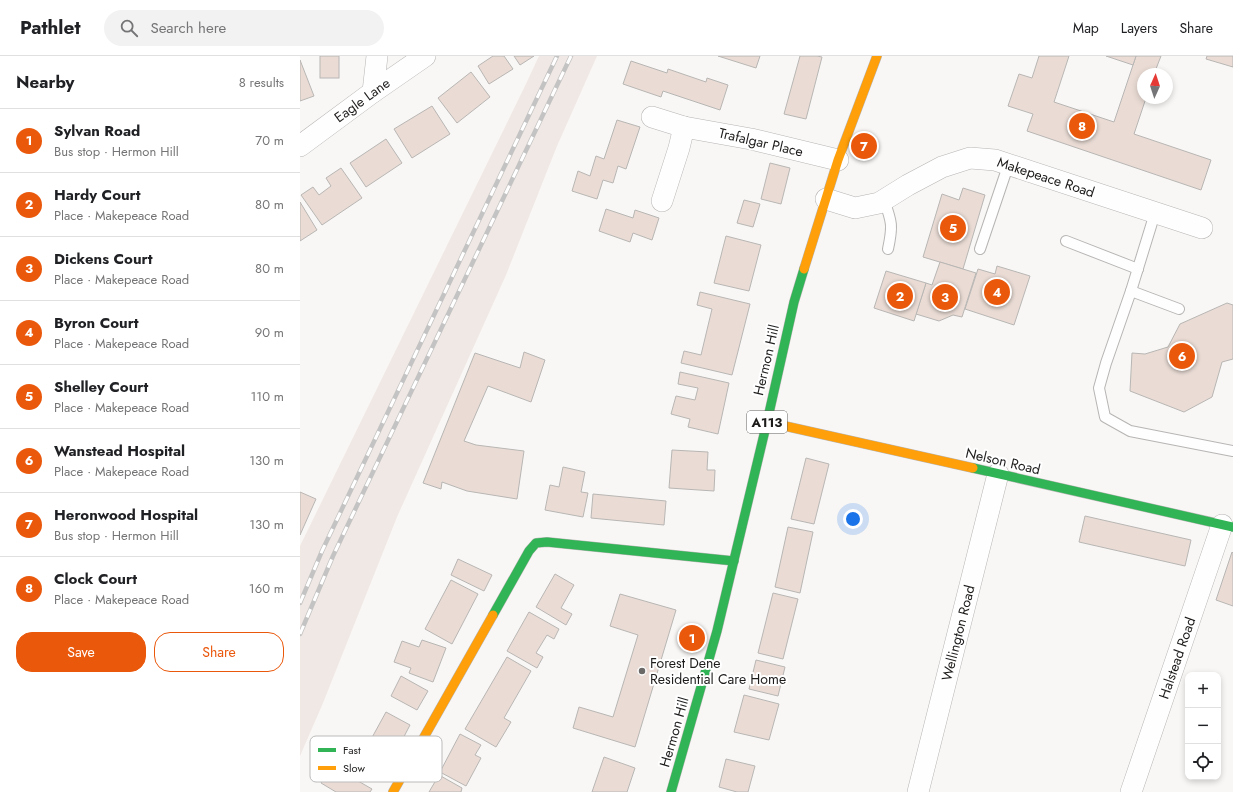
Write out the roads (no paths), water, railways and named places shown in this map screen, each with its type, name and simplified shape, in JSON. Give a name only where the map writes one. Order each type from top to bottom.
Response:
[{"type":"street","points":[[373,92],[377,56]]},
{"type":"street","name":"Eagle Lane","points":[[300,146],[425,56]]},
{"type":"street","name":"Hermon Hill","points":[[671,792],[717,631],[794,302],[838,160],[877,56]]},
{"type":"street","name":"Trafalgar Place","points":[[652,117],[684,126],[751,139],[838,160]]},
{"type":"street","points":[[662,201],[684,126]]},
{"type":"street","name":"Makepeace Road","points":[[826,199],[855,208],[879,203],[908,185],[942,167],[970,158],[995,160],[1009,164],[1202,228]]},
{"type":"street","name":"Nelson Road","points":[[767,422],[1228,526]]},
{"type":"street","name":"Wellington Road","points":[[918,792],[998,474]]},
{"type":"street","name":"Halstead Road","points":[[1131,792],[1228,526]]},
{"type":"street","points":[[425,736],[529,551],[536,543],[547,542],[734,561]]},
{"type":"street","points":[[393,792],[399,782]]},
{"type":"lane","points":[[980,249],[1009,164]]},
{"type":"lane","points":[[884,200],[891,220],[891,232],[888,249]]},
{"type":"lane","points":[[1155,213],[1099,388],[1105,417],[1130,431],[1233,451]]},
{"type":"lane","points":[[1066,242],[1138,269]]},
{"type":"lane","points":[[1131,291],[1178,309]]},
{"type":"railway","points":[[300,603],[322,551],[557,56]]},
{"type":"railway","points":[[300,634],[333,556],[571,56]]},
{"type":"place","name":"Clock Court","points":[[1082,126]]},
{"type":"place","name":"Heronwood Hospital","points":[[864,146]]},
{"type":"place","name":"Shelley Court","points":[[953,228]]},
{"type":"place","name":"Byron Court","points":[[997,292]]},
{"type":"place","name":"Hardy Court","points":[[900,296]]},
{"type":"place","name":"Dickens Court","points":[[945,297]]},
{"type":"place","name":"Wanstead Hospital","points":[[1182,356]]},
{"type":"place","name":"Sylvan Road","points":[[692,638]]},
{"type":"place","name":"Forest Dene Residential Care Home","points":[[642,671]]}]
